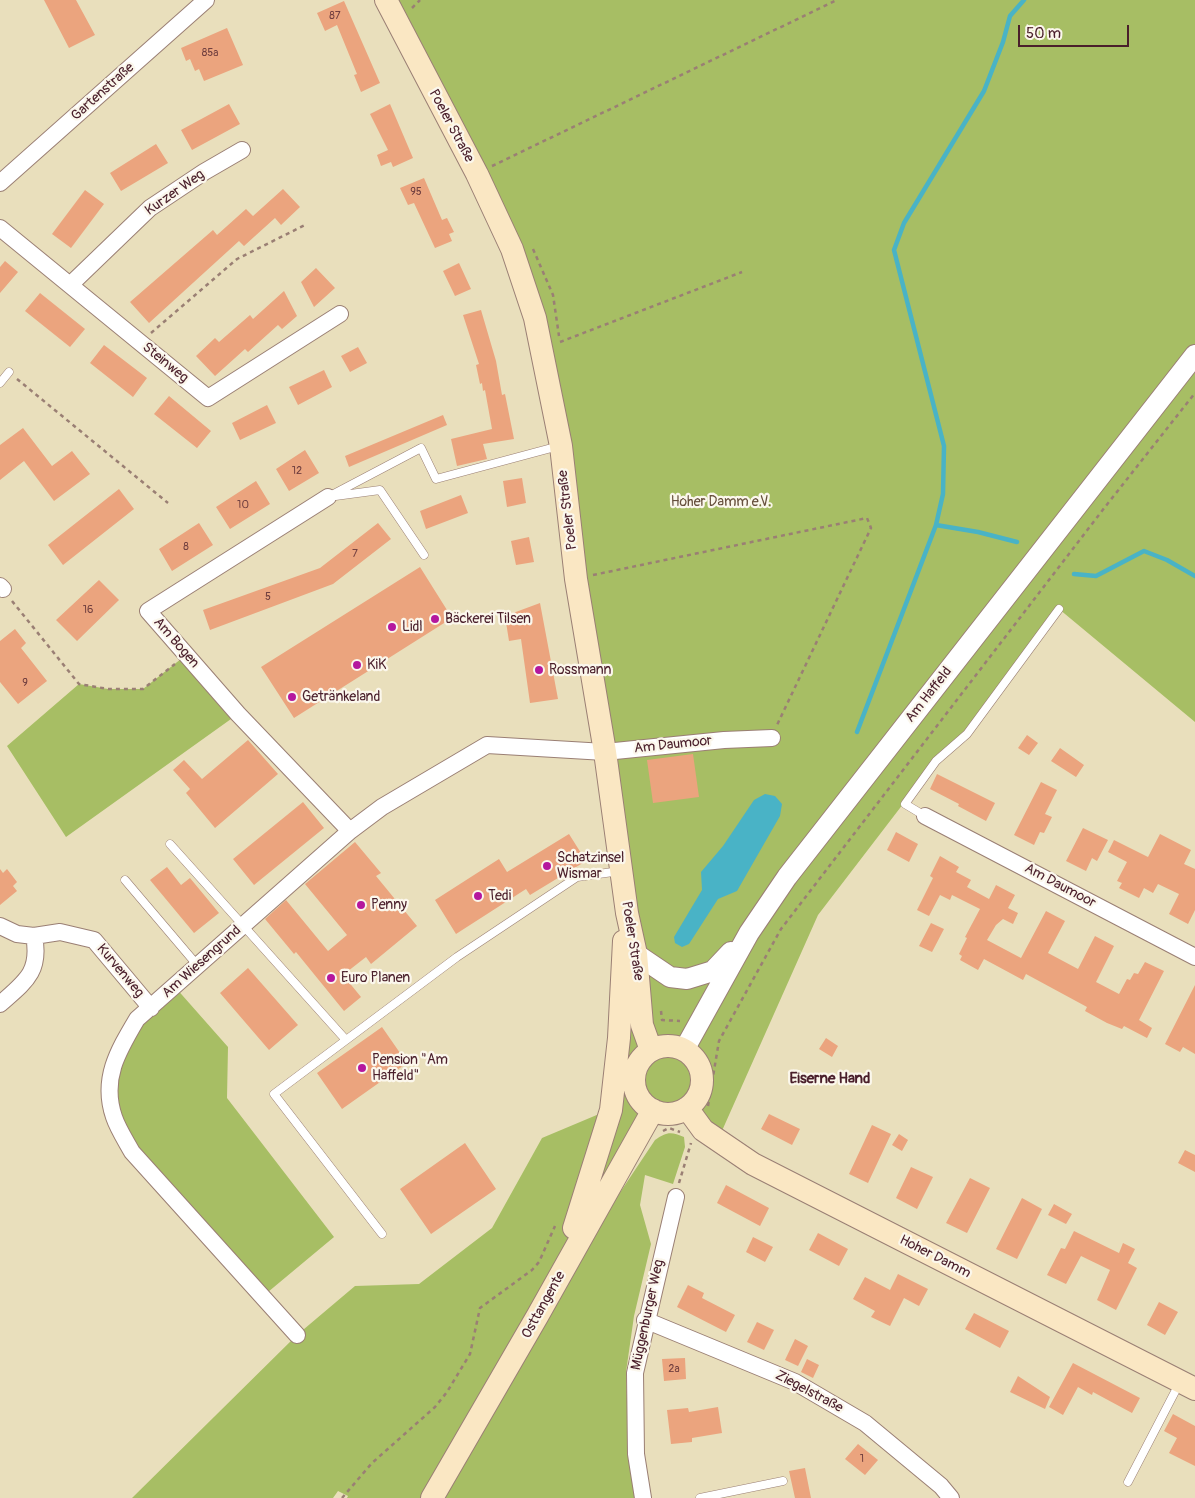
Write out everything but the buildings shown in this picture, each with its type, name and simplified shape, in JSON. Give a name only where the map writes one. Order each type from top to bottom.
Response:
[{"type":"main road","name":"Poeler Straße","points":[[386,0],[477,174],[512,249],[535,318],[561,446],[576,579],[604,752],[627,913],[636,954],[642,1025],[651,1050]]},
{"type":"main road","points":[[538,1315],[582,1207],[611,1110],[619,1038],[621,972],[627,913]]},
{"type":"main road","points":[[664,1046],[675,1046],[694,1058],[702,1079],[695,1100],[697,1108],[666,1114],[653,1110],[638,1097],[634,1081],[637,1064],[644,1055],[651,1050],[664,1046]]},
{"type":"main road","name":"Hoher Damm","points":[[697,1108],[703,1130],[753,1164],[1188,1385]]},
{"type":"main road","name":"Osttangente","points":[[432,1498],[538,1315],[653,1110]]},
{"type":"street","name":"Gartenstraße","points":[[0,183],[206,0]]},
{"type":"street","name":"Kurzer Weg","points":[[70,285],[150,208],[204,172],[242,150]]},
{"type":"street","name":"Steinweg","points":[[0,228],[208,398],[340,314]]},
{"type":"street","name":"Am Haffeld","points":[[684,1050],[749,933],[786,877],[1195,355]]},
{"type":"street","name":"Am Bogen","points":[[328,497],[148,611],[238,714],[350,831]]},
{"type":"street","name":"Am Daumoor","points":[[604,752],[724,740],[772,738]]},
{"type":"street","name":"Am Wiesengrund","points":[[297,1334],[132,1152],[114,1118],[108,1084],[119,1048],[138,1019],[350,831],[382,807],[487,745],[604,752]]},
{"type":"street","name":"Am Daumoor","points":[[925,816],[1195,957]]},
{"type":"street","name":"Kurvenweg","points":[[0,926],[18,934],[34,936],[60,932],[94,940],[151,1008]]},
{"type":"street","points":[[636,954],[670,977],[687,979],[713,970],[749,933]]},
{"type":"street","points":[[0,1004],[31,976],[38,953],[34,936]]},
{"type":"street","name":"Müggenburger Weg","points":[[643,1498],[636,1454],[635,1373],[645,1320],[676,1197]]},
{"type":"street","name":"Ziegelstraße","points":[[645,1320],[795,1382],[865,1422],[940,1486],[951,1498]]},
{"type":"lane","points":[[0,383],[9,372]]},
{"type":"lane","points":[[328,497],[421,448],[436,479],[561,446]]},
{"type":"lane","points":[[328,497],[380,490],[424,555]]},
{"type":"lane","points":[[925,816],[905,804],[936,760],[967,734],[1059,609]]},
{"type":"lane","points":[[170,844],[346,1040]]},
{"type":"lane","points":[[382,1234],[274,1094],[457,957],[577,877],[622,871]]},
{"type":"lane","points":[[125,880],[198,966]]},
{"type":"lane","points":[[1128,1482],[1188,1385]]},
{"type":"lane","points":[[700,1498],[783,1482]]},
{"type":"path","points":[[477,174],[838,0]]},
{"type":"path","points":[[140,342],[237,259],[305,226]]},
{"type":"path","points":[[560,342],[742,272]]},
{"type":"path","points":[[9,372],[168,503]]},
{"type":"path","points":[[697,1108],[719,1041],[781,929],[1105,506],[1195,394]]},
{"type":"path","points":[[576,579],[867,518],[871,528],[772,738]]},
{"type":"path","points":[[1,589],[80,684],[108,689],[143,689],[186,655]]},
{"type":"path","points":[[662,1020],[684,1021]]},
{"type":"path","points":[[655,1135],[669,1128],[685,1134]]},
{"type":"path","points":[[676,1197],[693,1136]]},
{"type":"path","points":[[342,1498],[372,1463],[435,1407],[447,1392],[470,1354],[480,1308],[535,1266],[559,1218]]},
{"type":"green space","name":"Hoher Damm e.V.","points":[[386,0],[1195,0],[1195,722],[1059,609],[967,734],[936,761],[818,915],[717,1142],[684,1116],[671,1119],[651,1113],[595,1230],[655,1140],[669,1133],[684,1137],[685,1147],[673,1184],[645,1175],[640,1205],[651,1244],[634,1316],[626,1372],[629,1456],[635,1498],[347,1498],[348,1496],[338,1491],[333,1498],[132,1498],[297,1335],[355,1286],[419,1284],[492,1228],[542,1138],[611,1109],[627,913],[535,318]]},
{"type":"green space","points":[[186,655],[238,714],[66,837],[7,746],[79,684],[108,689],[143,689]]},
{"type":"green space","points":[[175,987],[228,1047],[227,1098],[334,1237],[262,1297],[132,1152],[114,1118],[119,1048]]},
{"type":"water","points":[[765,794],[775,796],[782,804],[780,816],[737,891],[718,899],[689,944],[682,947],[675,943],[674,937],[702,890],[701,872],[723,846],[754,800]]},
{"type":"waterway","points":[[857,732],[936,525],[943,494],[944,446],[894,250],[904,223],[984,91],[1003,42],[1010,16],[1024,0]]},
{"type":"waterway","points":[[936,525],[978,532],[1017,542]]},
{"type":"waterway","points":[[1074,574],[1096,576],[1144,551],[1167,560],[1195,576]]},
{"type":"place","name":"Bäckerei Tilsen","points":[[435,619]]},
{"type":"place","name":"Lidl","points":[[392,627]]},
{"type":"place","name":"KiK","points":[[357,665]]},
{"type":"place","name":"Rossmann","points":[[539,670]]},
{"type":"place","name":"Getränkeland","points":[[292,697]]},
{"type":"place","name":"Schatzinsel Wismar","points":[[547,866]]},
{"type":"place","name":"Tedi","points":[[478,896]]},
{"type":"place","name":"Penny","points":[[361,905]]},
{"type":"place","name":"Euro Planen","points":[[331,978]]},
{"type":"place","name":"Pension \"Am Haffeld\"","points":[[362,1068]]},
{"type":"district","name":"Eiserne Hand","points":[[830,1079]]}]
